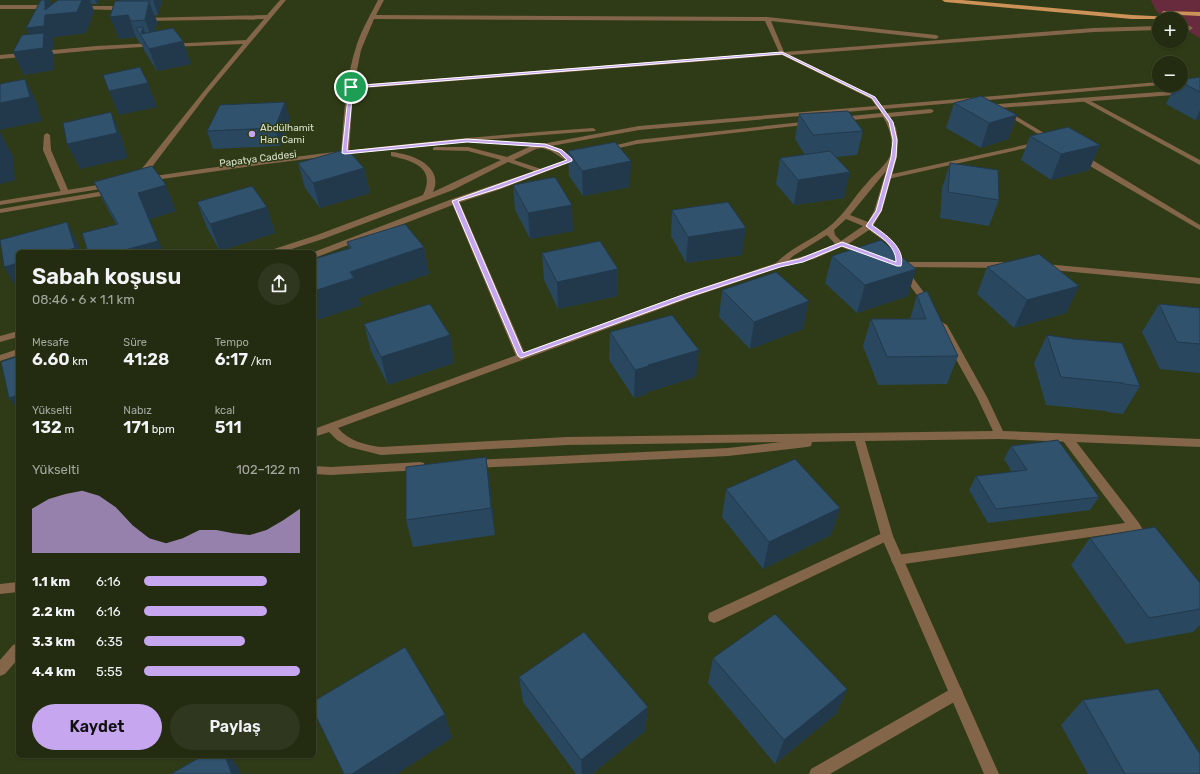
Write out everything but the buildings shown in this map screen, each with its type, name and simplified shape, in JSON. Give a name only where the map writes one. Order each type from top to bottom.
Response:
[{"type":"main road","points":[[944,0],[1152,18]]},
{"type":"main road","points":[[1008,0],[1138,11],[1200,14]]},
{"type":"main road","points":[[1188,19],[1200,20]]},
{"type":"street","points":[[0,57],[96,48],[248,42],[283,0]]},
{"type":"street","points":[[345,153],[351,87],[358,49],[381,0]]},
{"type":"street","points":[[0,7],[54,7]]},
{"type":"street","points":[[76,8],[117,9],[123,11],[120,20],[128,19]]},
{"type":"street","points":[[135,19],[270,17]]},
{"type":"street","points":[[372,18],[767,19],[938,37],[949,41]]},
{"type":"street","points":[[316,432],[687,296],[779,265],[801,260],[842,244],[869,226],[878,211],[888,178],[895,140],[893,128],[886,114],[873,98],[782,53],[767,19]]},
{"type":"street","points":[[351,87],[1094,30],[1152,28]]},
{"type":"street","name":"Papatya Caddesi","points":[[248,42],[133,181],[243,164],[467,140]]},
{"type":"street","points":[[467,140],[639,128],[1152,85]]},
{"type":"street","points":[[980,107],[1200,91]]},
{"type":"street","points":[[1083,99],[1200,163]]},
{"type":"street","points":[[888,178],[1058,143],[996,106]]},
{"type":"street","points":[[831,120],[941,110]]},
{"type":"street","points":[[316,254],[455,201],[570,160],[594,153],[637,142],[816,122]]},
{"type":"street","points":[[280,250],[320,237],[450,188],[534,147],[639,128]]},
{"type":"street","points":[[47,135],[47,150],[66,196]]},
{"type":"street","points":[[467,140],[545,145],[560,151],[570,160]]},
{"type":"street","name":"Papatya Caddesi","points":[[146,186],[261,168],[434,149],[468,149],[490,154],[542,171]]},
{"type":"street","points":[[1074,153],[1200,228]]},
{"type":"street","points":[[394,154],[420,162],[430,172],[433,184],[427,196]]},
{"type":"street","points":[[779,265],[790,254],[830,230],[845,216],[893,157]]},
{"type":"street","points":[[0,203],[66,196],[115,188]]},
{"type":"street","points":[[0,211],[66,196]]},
{"type":"street","points":[[455,201],[521,356]]},
{"type":"street","points":[[845,216],[858,220],[884,236],[894,247],[899,259],[895,264]]},
{"type":"street","points":[[830,230],[833,239],[842,244],[877,257]]},
{"type":"street","points":[[895,264],[1018,266]]},
{"type":"street","points":[[895,264],[934,313],[963,362],[1000,435]]},
{"type":"street","points":[[1034,267],[1200,281]]},
{"type":"street","points":[[0,339],[16,335]]},
{"type":"street","points":[[0,358],[16,353]]},
{"type":"street","points":[[331,427],[338,435],[351,444],[381,451],[567,441],[1000,435],[1200,443]]},
{"type":"street","points":[[465,464],[728,452],[859,437]]},
{"type":"street","points":[[859,437],[887,536],[992,774]]},
{"type":"street","points":[[1067,438],[1144,539]]},
{"type":"street","points":[[316,470],[434,466]]},
{"type":"street","points":[[897,560],[1134,526]]},
{"type":"street","points":[[714,617],[887,536]]},
{"type":"street","points":[[0,589],[16,587]]},
{"type":"street","points":[[0,670],[16,651]]},
{"type":"street","points":[[816,774],[956,692]]},
{"type":"shaded area","points":[[1151,0],[1200,0],[1200,38],[1188,31],[1188,12],[1158,12]]},
{"type":"place","name":"Abdülhamit Han Cami","points":[[252,134]]},
{"type":"route","points":[[782,53],[873,98],[891,122],[895,140],[893,157],[878,211],[869,226],[884,236],[894,247],[898,253],[899,265],[842,244],[801,260],[779,265],[687,296],[521,356],[455,201],[498,187],[570,160],[560,151],[545,145],[467,140],[345,153],[347,117],[351,87],[782,53]]}]
